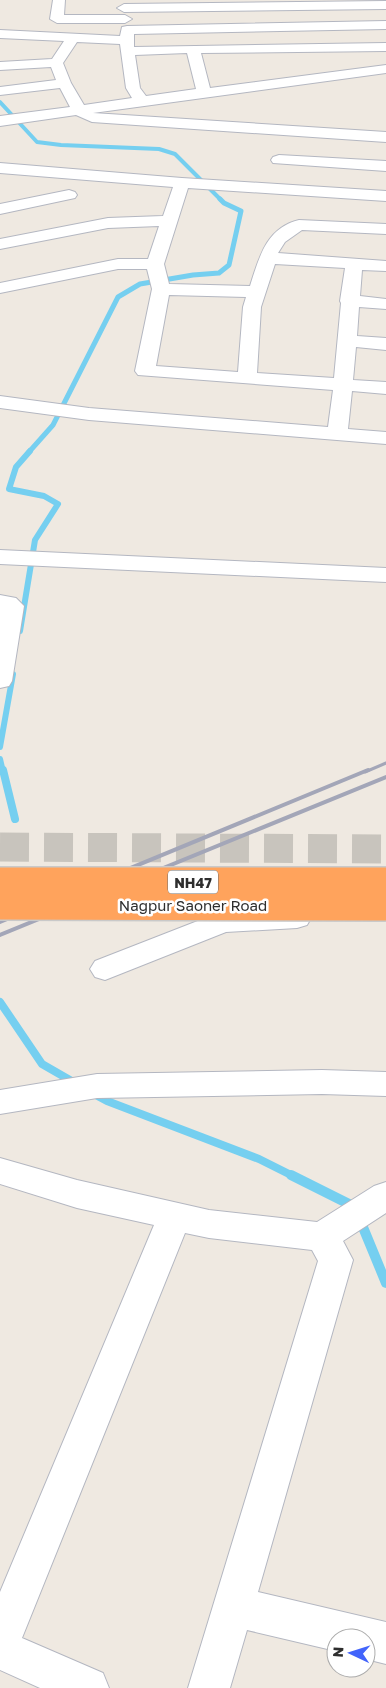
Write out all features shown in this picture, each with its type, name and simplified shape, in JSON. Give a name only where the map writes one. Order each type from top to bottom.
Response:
[{"type":"highway","name":"Nagpur Saoner Road","points":[[0,882],[386,882]]},
{"type":"highway","name":"Nagpur Saoner Road","points":[[0,905],[386,906]]},
{"type":"street","points":[[59,0],[57,19],[125,25],[386,25]]},
{"type":"street","points":[[267,3],[288,81]]},
{"type":"street","points":[[0,34],[73,37],[125,25],[267,3],[386,4]]},
{"type":"street","points":[[125,25],[194,49],[386,47]]},
{"type":"street","points":[[125,25],[133,88],[142,102]]},
{"type":"street","points":[[5,47],[14,34]]},
{"type":"street","points":[[73,37],[56,60],[56,63],[64,83],[80,111],[92,118],[386,137]]},
{"type":"street","points":[[194,49],[204,93]]},
{"type":"street","points":[[0,66],[56,63]]},
{"type":"street","points":[[0,121],[386,69]]},
{"type":"street","points":[[0,91],[64,83]]},
{"type":"street","points":[[278,160],[386,166]]},
{"type":"street","points":[[0,168],[182,183],[386,196]]},
{"type":"street","points":[[182,183],[168,221],[158,275],[145,371],[386,388]]},
{"type":"street","points":[[0,209],[69,195]]},
{"type":"street","points":[[0,244],[108,223],[168,221]]},
{"type":"street","points":[[247,378],[252,307],[272,244],[288,230],[299,225],[386,229]]},
{"type":"street","points":[[268,258],[386,266]]},
{"type":"street","points":[[0,287],[118,264],[158,275],[256,292]]},
{"type":"street","points":[[337,434],[344,386],[349,301],[354,264]]},
{"type":"street","points":[[349,301],[386,304]]},
{"type":"street","points":[[346,341],[386,344]]},
{"type":"street","points":[[0,402],[89,414],[386,438]]},
{"type":"street","points":[[0,557],[386,575]]},
{"type":"street","points":[[0,602],[8,603],[12,606],[0,681]]},
{"type":"street","points":[[105,969],[222,922],[300,918],[386,919]]},
{"type":"street","points":[[0,1102],[83,1088],[322,1082],[386,1084]]},
{"type":"street","points":[[0,1171],[77,1194],[209,1224],[322,1237],[386,1196]]},
{"type":"street","points":[[0,1641],[175,1216]]},
{"type":"street","points":[[209,1688],[336,1260],[322,1237]]},
{"type":"street","points":[[233,1606],[386,1643]]},
{"type":"street","points":[[0,1649],[88,1688]]},
{"type":"waterway","points":[[0,102],[37,142],[61,145],[159,149],[175,154],[224,203],[241,211],[229,265],[219,273],[193,275],[140,284],[118,297],[53,425],[29,452]]},
{"type":"waterway","points":[[20,631],[35,540],[58,504],[44,496],[9,489],[16,467],[30,451]]},
{"type":"waterway","points":[[0,747],[13,674]]},
{"type":"waterway","points":[[0,759],[3,772]]},
{"type":"waterway","points":[[3,770],[15,819]]},
{"type":"waterway","points":[[0,1002],[42,1064],[75,1083]]},
{"type":"waterway","points":[[94,1094],[107,1101],[259,1159],[355,1207]]},
{"type":"waterway","points":[[360,1220],[386,1283]]},
{"type":"tunnel","points":[[0,847],[386,849]]},
{"type":"railway","points":[[365,772],[386,763]]},
{"type":"railway","points":[[0,922],[368,770]]},
{"type":"railway","points":[[0,935],[386,777]]}]
